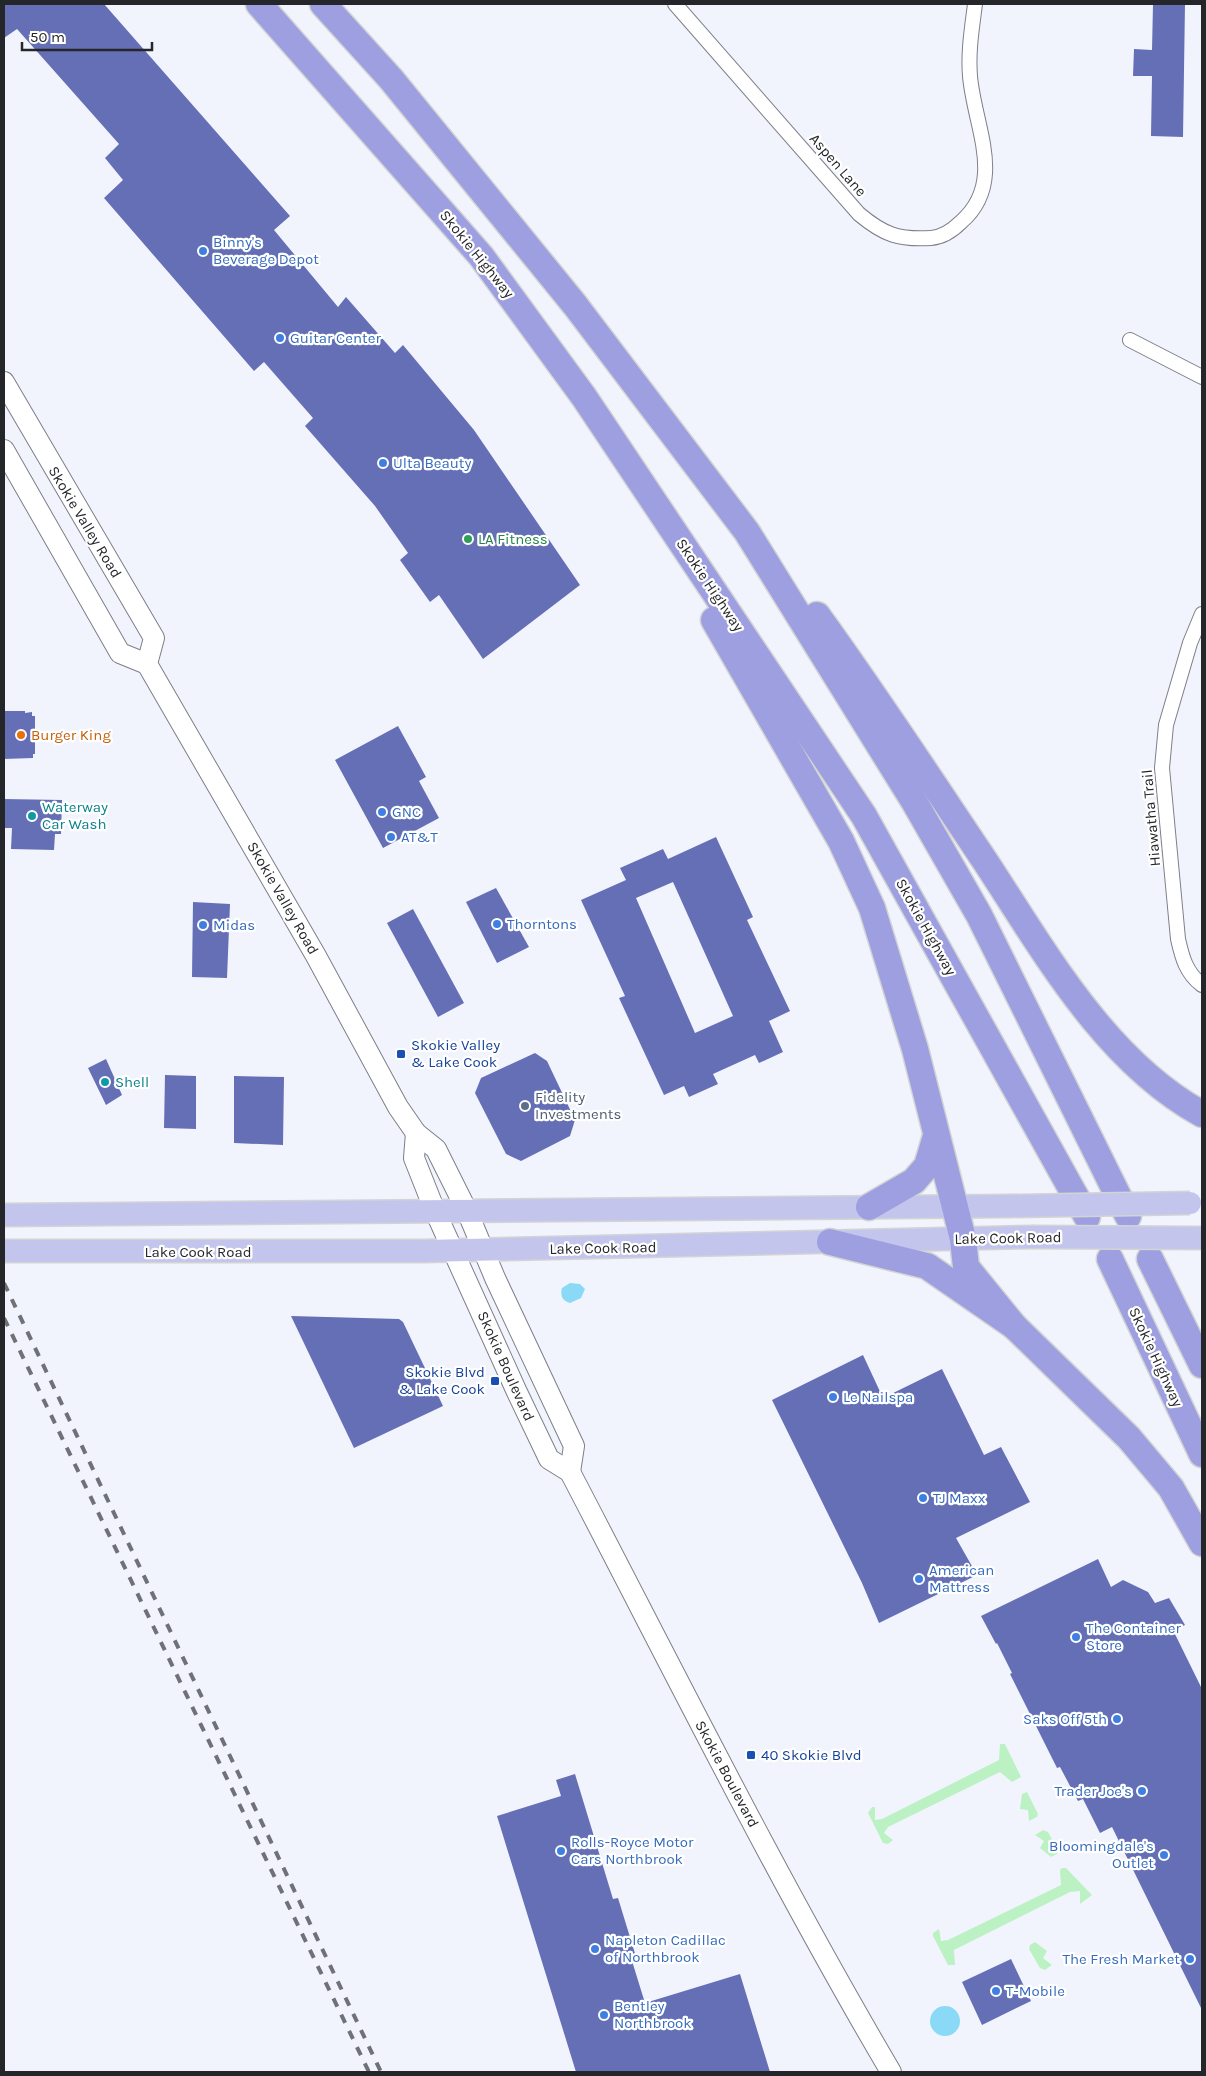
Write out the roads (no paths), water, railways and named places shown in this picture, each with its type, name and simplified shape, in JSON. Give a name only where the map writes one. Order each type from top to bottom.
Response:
[{"type":"highway","name":"Skokie Highway","points":[[259,4],[481,256],[584,397],[864,816],[1087,1217]]},
{"type":"highway","points":[[323,4],[391,79],[575,305],[747,532],[807,601],[866,683],[1053,964],[1095,1022],[1119,1049],[1173,1096],[1202,1114]]},
{"type":"highway","points":[[338,4],[391,79]]},
{"type":"highway","points":[[584,397],[841,841],[872,908],[912,1039],[963,1239],[966,1267],[1014,1326],[1129,1438],[1170,1488],[1202,1543]]},
{"type":"highway","points":[[747,532],[916,803],[979,914],[1128,1216]]},
{"type":"highway","points":[[869,1207],[914,1180],[927,1166],[936,1136]]},
{"type":"highway","points":[[830,1242],[927,1266],[1014,1326]]},
{"type":"highway","name":"Skokie Highway","points":[[1110,1259],[1202,1454]]},
{"type":"highway","points":[[1150,1259],[1202,1366]]},
{"type":"main road","name":"Skokie Valley Road","points":[[4,382],[154,638],[147,664],[316,956],[398,1107],[416,1133],[436,1149],[467,1211],[483,1250]]},
{"type":"main road","points":[[4,450],[120,653],[147,664]]},
{"type":"main road","points":[[416,1133],[414,1158],[453,1250]]},
{"type":"main road","points":[[4,1216],[1199,1203]]},
{"type":"main road","name":"Lake Cook Road","points":[[4,1250],[483,1250],[1032,1237],[1202,1238]]},
{"type":"main road","name":"Skokie Boulevard","points":[[453,1250],[548,1459],[570,1472],[838,1983],[891,2072]]},
{"type":"main road","name":"Skokie Boulevard","points":[[483,1250],[574,1446],[570,1472]]},
{"type":"street","name":"Aspen Lane","points":[[675,4],[859,214],[875,227],[910,240],[936,237],[953,230],[970,214],[979,201],[986,177],[986,166],[974,107],[970,75],[970,41],[975,4]]},
{"type":"street","points":[[1130,340],[1202,377]]},
{"type":"street","name":"Hiawatha Trail","points":[[1202,614],[1190,643],[1166,725],[1162,768],[1182,958],[1196,980],[1202,985]]},
{"type":"water","points":[[570,1283],[580,1284],[585,1289],[581,1298],[570,1303],[563,1299],[561,1293],[562,1288]]},
{"type":"water","points":[[945,2006],[956,2010],[960,2021],[956,2032],[945,2036],[934,2032],[930,2021],[934,2010]]},
{"type":"railway","points":[[4,1283],[381,2072]]},
{"type":"railway","points":[[4,1318],[369,2072]]},
{"type":"place","name":"Binny's Beverage Depot","points":[[203,251]]},
{"type":"place","name":"Guitar Center","points":[[280,338]]},
{"type":"place","name":"Ulta Beauty","points":[[383,463]]},
{"type":"place","name":"LA Fitness","points":[[468,539]]},
{"type":"place","name":"Burger King","points":[[21,735]]},
{"type":"place","name":"GNC","points":[[382,812]]},
{"type":"place","name":"Waterway Car Wash","points":[[32,816]]},
{"type":"place","name":"AT&T","points":[[391,837]]},
{"type":"place","name":"Thorntons","points":[[497,924]]},
{"type":"place","name":"Midas","points":[[203,925]]},
{"type":"place","name":"Skokie Valley & Lake Cook","points":[[401,1054]]},
{"type":"place","name":"Shell","points":[[105,1082]]},
{"type":"place","name":"Fidelity Investments","points":[[525,1106]]},
{"type":"place","name":"Skokie Blvd & Lake Cook","points":[[495,1381]]},
{"type":"place","name":"Le Nailspa","points":[[833,1397]]},
{"type":"place","name":"TJ Maxx","points":[[923,1498]]},
{"type":"place","name":"American Mattress","points":[[919,1579]]},
{"type":"place","name":"The Container Store","points":[[1076,1637]]},
{"type":"place","name":"Saks Off 5th","points":[[1117,1719]]},
{"type":"place","name":"40 Skokie Blvd","points":[[751,1755]]},
{"type":"place","name":"Trader Joe's","points":[[1142,1791]]},
{"type":"place","name":"Rolls-Royce Motor Cars Northbrook","points":[[561,1851]]},
{"type":"place","name":"Bloomingdale's Outlet","points":[[1164,1855]]},
{"type":"place","name":"Napleton Cadillac of Northbrook","points":[[595,1949]]},
{"type":"place","name":"The Fresh Market","points":[[1190,1959]]},
{"type":"place","name":"T-Mobile","points":[[996,1991]]},
{"type":"place","name":"Bentley Northbrook","points":[[604,2015]]}]
